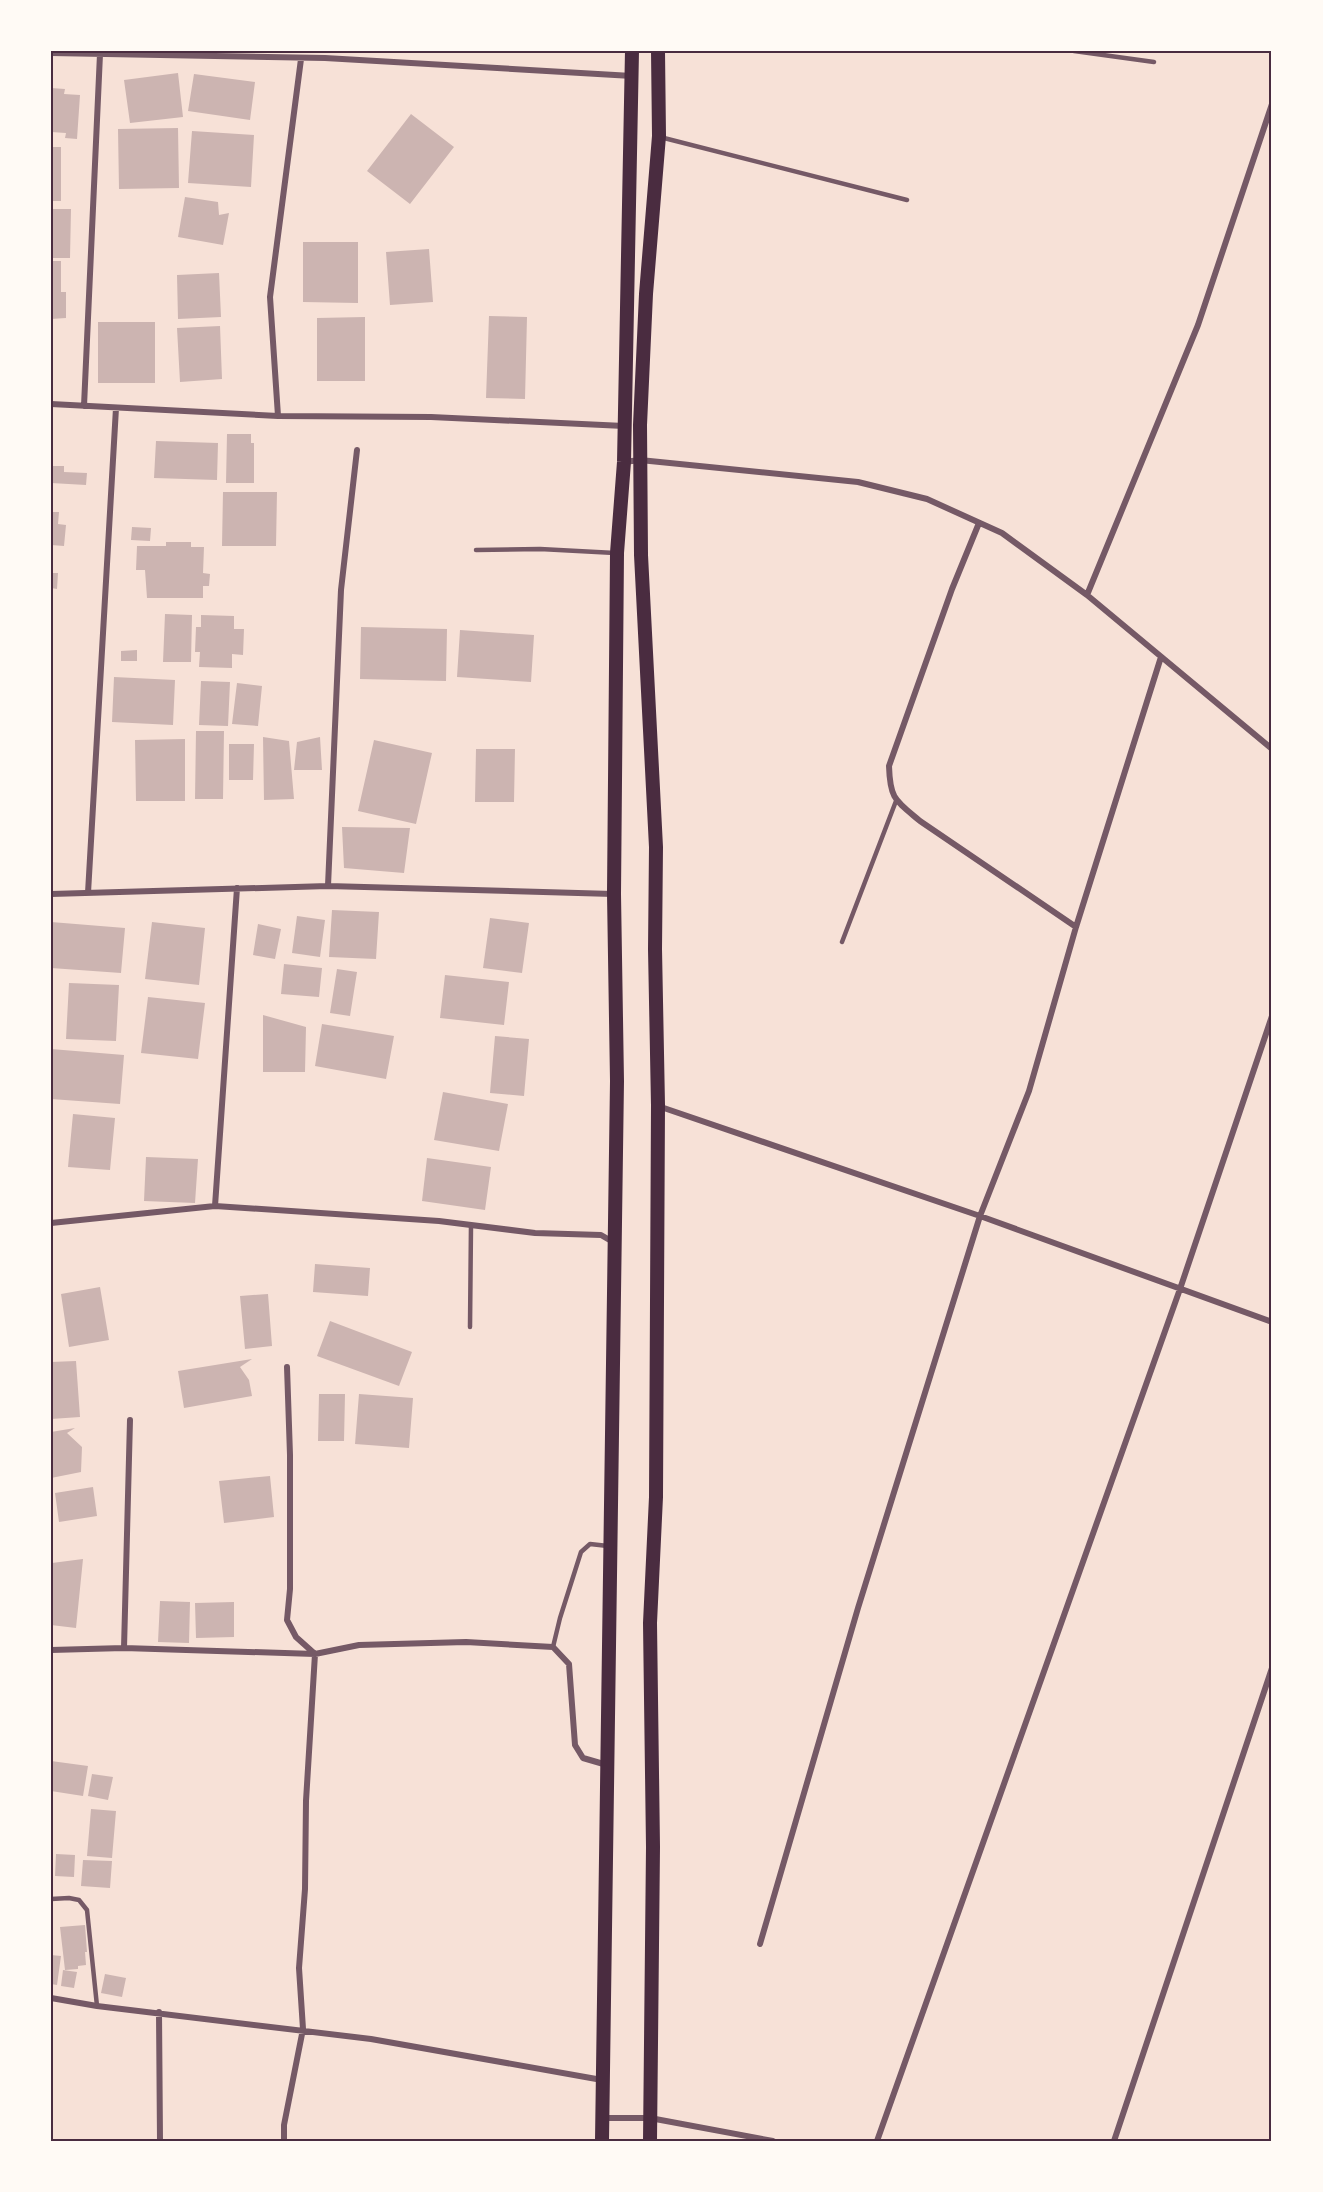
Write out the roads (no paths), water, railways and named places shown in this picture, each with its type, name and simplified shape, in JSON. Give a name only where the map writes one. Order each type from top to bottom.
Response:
[{"type":"main road","points":[[602,2141],[616,1082],[614,894],[617,553],[624,462],[632,51]]},
{"type":"main road","points":[[650,2141],[653,1847],[650,1623],[656,1497],[658,1105],[656,847],[641,555],[640,460],[646,294],[659,136],[658,51]]},
{"type":"street","points":[[51,52],[302,59],[325,55],[632,76]]},
{"type":"street","points":[[84,406],[100,54]]},
{"type":"street","points":[[278,416],[270,297],[302,59]]},
{"type":"street","points":[[1087,595],[1198,326],[1272,104]]},
{"type":"street","points":[[51,404],[278,416],[431,417],[624,426]]},
{"type":"street","points":[[88,894],[116,408]]},
{"type":"street","points":[[327,886],[341,590],[357,450]]},
{"type":"street","points":[[624,462],[640,460],[858,482],[927,500],[1002,533],[1087,595],[1272,749]]},
{"type":"street","points":[[979,523],[952,589],[889,766],[890,788],[896,801],[920,820],[1076,927]]},
{"type":"street","points":[[760,1944],[858,1608],[980,1216],[1029,1091],[1076,927],[1161,657]]},
{"type":"street","points":[[51,894],[327,886],[614,894]]},
{"type":"street","points":[[215,1206],[237,888]]},
{"type":"street","points":[[877,2141],[1180,1289],[1272,1016]]},
{"type":"street","points":[[658,1105],[980,1216],[1272,1322]]},
{"type":"street","points":[[51,1223],[215,1206],[439,1221],[535,1233],[601,1235],[613,1242]]},
{"type":"street","points":[[287,1367],[290,1567],[287,1620],[296,1637],[315,1654]]},
{"type":"street","points":[[124,1648],[130,1420]]},
{"type":"street","points":[[51,1650],[124,1648],[315,1654],[359,1645],[466,1642],[553,1647],[569,1664],[575,1746],[583,1758],[607,1765]]},
{"type":"street","points":[[284,2141],[284,2125],[303,2029],[299,1968],[305,1889],[306,1801],[315,1654]]},
{"type":"street","points":[[1114,2141],[1272,1668]]},
{"type":"street","points":[[51,1998],[97,2006],[371,2038],[603,2080]]},
{"type":"street","points":[[159,2012],[160,2141]]},
{"type":"street","points":[[603,2118],[650,2118],[773,2141]]},
{"type":"lane","points":[[1074,51],[1154,62]]},
{"type":"lane","points":[[659,136],[907,200]]},
{"type":"lane","points":[[476,550],[540,549],[617,553]]},
{"type":"lane","points":[[842,942],[896,801]]},
{"type":"lane","points":[[470,1327],[471,1225]]},
{"type":"lane","points":[[553,1647],[581,1552],[590,1544],[611,1546]]},
{"type":"lane","points":[[51,1899],[79,1900],[87,1910],[97,2006]]}]
